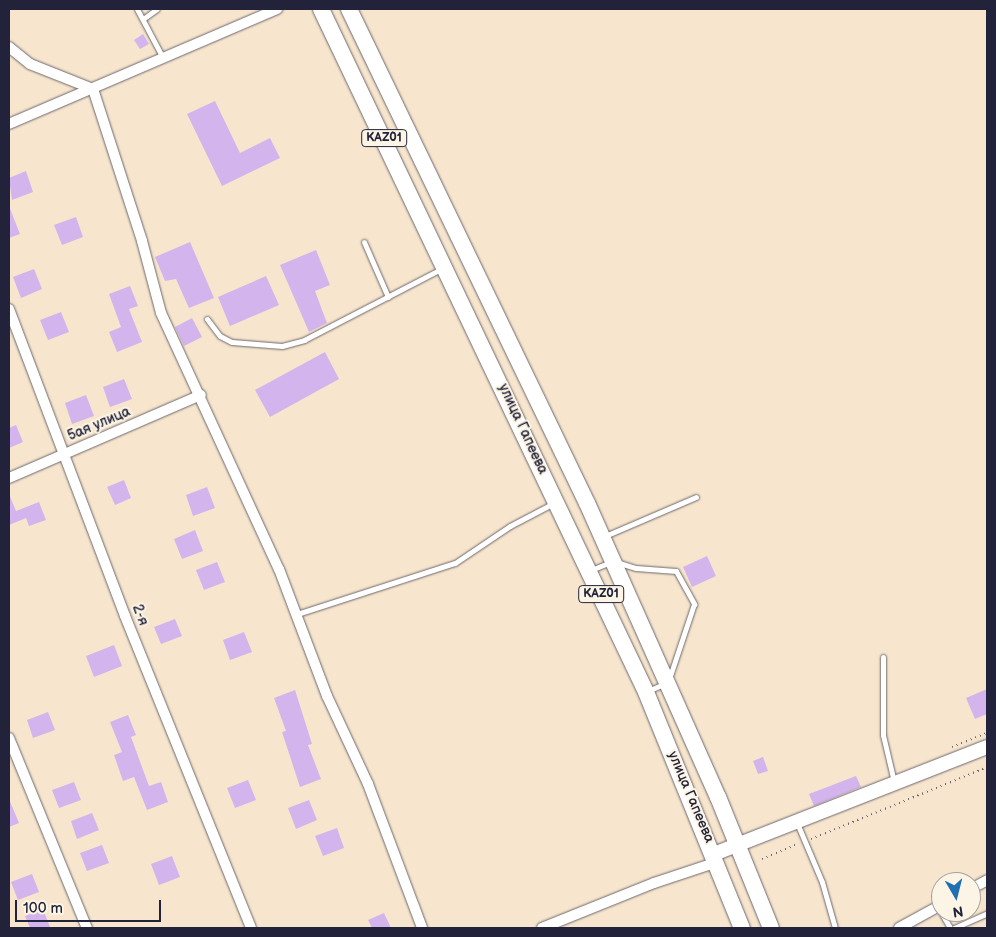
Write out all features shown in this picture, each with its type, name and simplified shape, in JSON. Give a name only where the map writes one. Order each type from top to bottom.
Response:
[{"type":"highway","name":"улица Гапеева","points":[[321,9],[446,266],[646,692],[716,858],[742,928]]},
{"type":"highway","name":"улица Гапеева","points":[[350,9],[613,561],[668,682],[771,928]]},
{"type":"main road","name":"улица Гапеева","points":[[716,858],[737,844],[987,747]]},
{"type":"street","points":[[9,124],[277,9]]},
{"type":"street","points":[[9,47],[30,64],[93,89]]},
{"type":"street","points":[[93,89],[142,241],[161,313],[200,395],[297,614],[327,696],[368,784],[422,928]]},
{"type":"street","name":"2-я","points":[[9,309],[218,853],[251,928]]},
{"type":"street","name":"5ая улица","points":[[9,478],[200,395]]},
{"type":"street","points":[[9,738],[87,928]]},
{"type":"street","points":[[542,928],[716,858]]},
{"type":"street","points":[[899,928],[931,910]]},
{"type":"lane","points":[[137,9],[163,58]]},
{"type":"lane","points":[[143,19],[157,9]]},
{"type":"lane","points":[[364,242],[388,298]]},
{"type":"lane","points":[[207,319],[220,336],[232,342],[282,346],[304,340],[388,298],[446,266]]},
{"type":"lane","points":[[602,538],[696,497]]},
{"type":"lane","points":[[297,614],[455,563],[510,526],[557,502]]},
{"type":"lane","points":[[590,571],[613,561],[636,568],[676,571],[694,604],[668,682],[646,692]]},
{"type":"lane","points":[[883,657],[883,735],[894,784]]},
{"type":"lane","points":[[797,822],[822,882],[835,928]]},
{"type":"lane","points":[[952,928],[987,913]]},
{"type":"path","points":[[762,859],[987,767]]},
{"type":"building","points":[[143,34],[149,44],[140,49],[134,40]]},
{"type":"building","points":[[215,101],[240,153],[270,138],[280,158],[222,186],[187,114]]},
{"type":"building","points":[[26,171],[33,192],[12,200],[9,178]]},
{"type":"building","points":[[9,206],[20,234],[9,238]]},
{"type":"building","points":[[76,217],[83,237],[62,245],[54,225]]},
{"type":"building","points":[[190,242],[214,298],[189,308],[176,279],[165,281],[155,257]]},
{"type":"building","points":[[316,250],[330,285],[315,291],[327,323],[309,332],[280,265]]},
{"type":"building","points":[[34,269],[42,289],[21,298],[13,277]]},
{"type":"building","points":[[266,276],[279,305],[230,326],[218,297]]},
{"type":"building","points":[[130,286],[138,306],[129,309],[142,342],[117,352],[109,332],[121,327],[109,294]]},
{"type":"building","points":[[61,312],[69,332],[48,340],[40,320]]},
{"type":"building","points":[[192,318],[202,337],[184,346],[175,327]]},
{"type":"building","points":[[325,352],[339,379],[270,417],[255,390]]},
{"type":"building","points":[[124,379],[132,399],[110,407],[103,387]]},
{"type":"building","points":[[86,395],[94,416],[72,424],[65,403]]},
{"type":"building","points":[[16,425],[23,442],[9,448],[9,428]]},
{"type":"building","points":[[124,480],[131,498],[115,505],[107,487]]},
{"type":"building","points":[[207,487],[215,508],[193,516],[186,495]]},
{"type":"building","points":[[9,494],[16,511],[39,502],[46,520],[29,526],[26,518],[9,525]]},
{"type":"building","points":[[195,530],[203,551],[182,559],[174,539]]},
{"type":"building","points":[[707,556],[716,576],[692,587],[683,567]]},
{"type":"building","points":[[217,562],[225,582],[204,590],[196,570]]},
{"type":"building","points":[[175,619],[182,636],[161,644],[154,627]]},
{"type":"building","points":[[244,632],[252,652],[230,660],[223,640]]},
{"type":"building","points":[[114,645],[122,666],[94,677],[86,656]]},
{"type":"building","points":[[987,689],[987,714],[975,719],[966,698]]},
{"type":"building","points":[[295,690],[312,744],[308,745],[321,779],[300,787],[282,732],[286,731],[274,698]]},
{"type":"building","points":[[48,712],[55,730],[33,738],[27,720]]},
{"type":"building","points":[[128,715],[136,735],[131,737],[149,786],[161,782],[168,802],[147,810],[134,777],[123,781],[114,755],[122,752],[110,722]]},
{"type":"building","points":[[763,757],[768,771],[758,774],[753,761]]},
{"type":"building","points":[[856,776],[861,787],[814,806],[809,794]]},
{"type":"building","points":[[248,780],[256,800],[235,808],[227,788]]},
{"type":"building","points":[[74,782],[81,800],[59,808],[52,790]]},
{"type":"building","points":[[9,799],[19,823],[9,827]]},
{"type":"building","points":[[309,800],[317,820],[296,829],[288,808]]},
{"type":"building","points":[[92,813],[99,830],[77,839],[71,821]]},
{"type":"building","points":[[337,828],[344,848],[323,856],[315,836]]},
{"type":"building","points":[[102,845],[109,863],[87,871],[80,853]]},
{"type":"building","points":[[172,856],[180,877],[159,885],[151,864]]},
{"type":"building","points":[[32,874],[39,892],[18,900],[11,882]]},
{"type":"building","points":[[43,909],[50,927],[30,928],[25,916]]},
{"type":"building","points":[[384,913],[391,928],[372,928],[368,920]]}]
